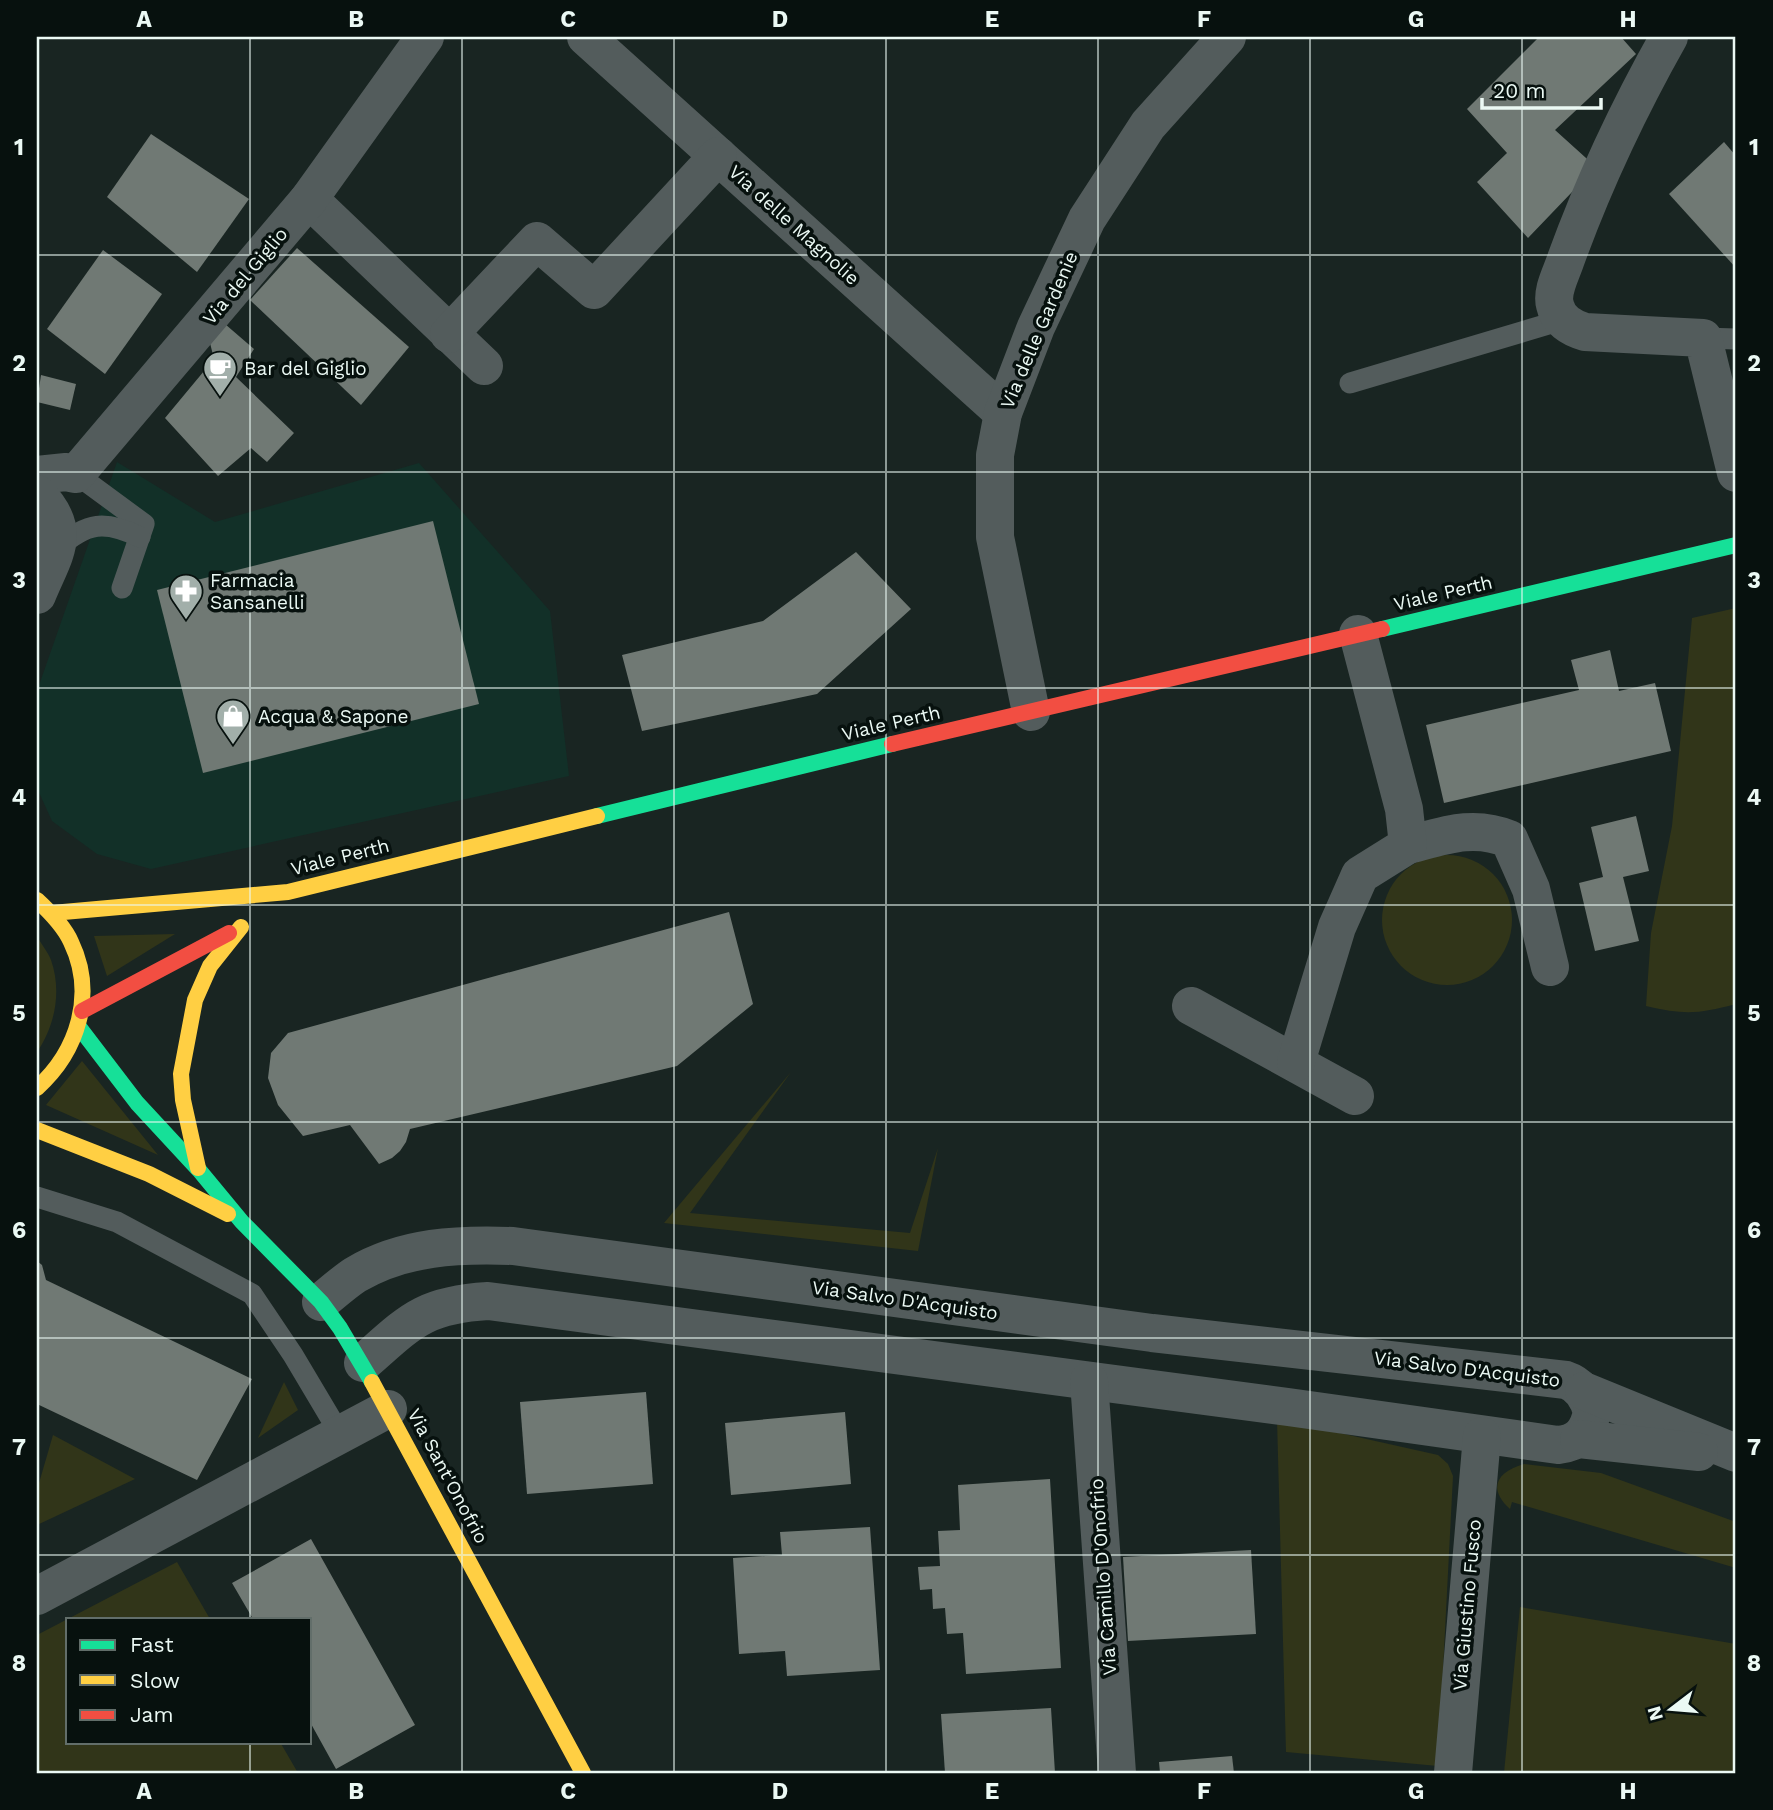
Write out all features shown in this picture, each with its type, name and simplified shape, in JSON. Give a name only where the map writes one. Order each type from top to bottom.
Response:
[{"type":"main road","name":"Viale Perth","points":[[52,913],[288,892],[1736,545]]},
{"type":"main road","points":[[82,1011],[250,920],[288,892]]},
{"type":"main road","points":[[37,900],[52,913],[71,943],[82,976],[79,1027],[66,1057],[46,1082],[37,1088]]},
{"type":"main road","name":"Via Sant'Onofrio","points":[[199,1170],[183,1100],[181,1074],[195,1000],[210,965],[250,920]]},
{"type":"main road","name":"Via Sant'Onofrio","points":[[79,1027],[137,1102],[242,1222],[321,1302],[363,1363],[583,1773]]},
{"type":"main road","name":"Via Sant'Onofrio","points":[[37,1130],[149,1174],[242,1222]]},
{"type":"street","name":"Via del Giglio","points":[[76,474],[309,200],[425,37]]},
{"type":"street","name":"Via delle Magnolie","points":[[586,37],[1003,413]]},
{"type":"street","name":"Via delle Gardenie","points":[[1031,712],[995,537],[995,455],[1003,413],[1036,327],[1087,219],[1148,125],[1227,37]]},
{"type":"street","points":[[1669,37],[1619,132],[1582,216],[1555,292],[1555,305],[1562,320],[1572,328],[1585,332],[1719,338],[1736,473]]},
{"type":"street","points":[[449,334],[537,241],[594,290],[718,156]]},
{"type":"street","points":[[309,200],[484,366]]},
{"type":"street","points":[[37,475],[66,472],[76,474]]},
{"type":"street","points":[[37,494],[50,508],[58,528],[58,548],[37,594]]},
{"type":"street","points":[[1358,634],[1404,809],[1408,845]]},
{"type":"street","points":[[1296,1062],[1337,927],[1360,875],[1408,845],[1460,832],[1491,831],[1509,839],[1531,889],[1549,967]]},
{"type":"street","points":[[1191,1006],[1355,1096]]},
{"type":"street","name":"Via Salvo D'Acquisto","points":[[321,1302],[354,1276],[384,1261],[443,1246],[513,1246],[1152,1332],[1566,1380],[1584,1391],[1592,1412],[1586,1431],[1579,1439]]},
{"type":"street","points":[[900,1356],[907,1300]]},
{"type":"street","points":[[363,1363],[410,1322],[425,1313],[443,1306],[488,1301],[1288,1407],[1482,1436],[1558,1445],[1579,1439],[1736,1455]]},
{"type":"street","name":"Via Camillo D'Onofrio","points":[[1089,1381],[1117,1773]]},
{"type":"street","points":[[1584,1391],[1736,1455]]},
{"type":"street","points":[[37,1596],[388,1409]]},
{"type":"street","name":"Via Giustino Fusco","points":[[1453,1773],[1482,1436]]},
{"type":"lane","points":[[1350,383],[1562,320]]},
{"type":"lane","points":[[76,474],[142,530]]},
{"type":"lane","points":[[58,548],[78,531],[106,526],[142,530]]},
{"type":"lane","points":[[122,588],[142,530]]},
{"type":"lane","points":[[37,1197],[117,1222],[252,1294],[293,1355],[340,1434]]},
{"type":"shaded area","points":[[117,462],[215,522],[419,463],[550,611],[569,776],[151,869],[97,854],[52,821],[37,788],[37,691]]},
{"type":"shaded area","points":[[1736,608],[1736,1004],[1691,1012],[1660,1009],[1646,1006],[1651,933],[1672,826],[1692,618]]},
{"type":"shaded area","points":[[1447,855],[1472,860],[1493,874],[1507,895],[1512,920],[1507,945],[1493,966],[1472,980],[1447,985],[1422,980],[1401,966],[1387,945],[1382,920],[1387,895],[1401,874],[1422,860]]},
{"type":"shaded area","points":[[175,934],[107,976],[94,936]]},
{"type":"shaded area","points":[[37,936],[51,960],[56,996],[52,1020],[37,1052]]},
{"type":"shaded area","points":[[82,1061],[158,1155],[46,1105]]},
{"type":"shaded area","points":[[791,1072],[690,1213],[910,1233],[938,1148],[918,1251],[664,1223]]},
{"type":"shaded area","points":[[284,1382],[298,1410],[258,1438]]},
{"type":"shaded area","points":[[1277,1419],[1438,1455],[1448,1464],[1453,1476],[1438,1766],[1286,1752]]},
{"type":"shaded area","points":[[53,1435],[135,1479],[37,1525],[37,1490]]},
{"type":"shaded area","points":[[1524,1464],[1601,1473],[1736,1522],[1736,1568],[1512,1502],[1510,1509],[1499,1494],[1498,1482],[1507,1471]]},
{"type":"shaded area","points":[[177,1562],[209,1618],[70,1618]]},
{"type":"shaded area","points":[[1520,1607],[1736,1644],[1736,1773],[1504,1773]]},
{"type":"shaded area","points":[[66,1620],[66,1744],[281,1744],[298,1773],[37,1773],[37,1635]]},
{"type":"building","points":[[1539,37],[1621,37],[1636,54],[1555,130],[1596,167],[1528,238],[1477,182],[1507,153],[1467,109]]},
{"type":"building","points":[[151,134],[249,199],[197,272],[107,197]]},
{"type":"building","points":[[1724,142],[1736,156],[1736,268],[1669,194]]},
{"type":"building","points":[[297,248],[409,347],[361,405],[250,300]]},
{"type":"building","points":[[103,250],[162,294],[105,374],[47,329]]},
{"type":"building","name":"Bar del Giglio","points":[[225,324],[254,349],[236,377],[294,433],[267,462],[251,448],[218,476],[165,418],[214,359],[210,343]]},
{"type":"building","points":[[41,375],[76,384],[70,410],[37,402]]},
{"type":"building","points":[[433,521],[479,704],[203,773],[157,590]]},
{"type":"building","points":[[856,552],[911,609],[817,694],[642,731],[622,655],[763,621]]},
{"type":"building","points":[[1610,650],[1619,691],[1655,683],[1671,751],[1444,803],[1426,725],[1579,690],[1571,660]]},
{"type":"building","points":[[1636,816],[1649,871],[1623,877],[1639,941],[1595,951],[1579,883],[1603,877],[1591,827]]},
{"type":"building","points":[[729,912],[753,1004],[677,1066],[410,1129],[400,1151],[379,1164],[350,1125],[303,1136],[278,1105],[268,1078],[271,1053],[288,1033]]},
{"type":"building","points":[[37,1261],[42,1265],[46,1280],[252,1379],[197,1480],[37,1404]]},
{"type":"building","points":[[646,1392],[653,1484],[527,1494],[520,1402]]},
{"type":"building","points":[[845,1412],[851,1484],[731,1495],[725,1423]]},
{"type":"building","points":[[1050,1479],[1061,1668],[966,1674],[963,1633],[947,1634],[945,1608],[933,1609],[932,1589],[920,1590],[918,1567],[940,1566],[938,1531],[960,1530],[958,1485]]},
{"type":"building","points":[[870,1527],[880,1670],[787,1676],[785,1651],[739,1654],[733,1558],[782,1555],[780,1532]]},
{"type":"building","points":[[311,1539],[415,1725],[336,1769],[312,1726],[312,1618],[252,1618],[232,1583]]},
{"type":"building","points":[[1251,1550],[1256,1634],[1128,1641],[1123,1557]]},
{"type":"building","points":[[1051,1708],[1055,1773],[945,1773],[941,1714]]},
{"type":"building","points":[[1232,1756],[1234,1773],[1160,1773],[1159,1762]]},
{"type":"traffic: fast","points":[[1382,629],[1736,545]]},
{"type":"traffic: fast","points":[[597,816],[892,744]]},
{"type":"traffic: fast","points":[[79,1027],[137,1103],[199,1170],[242,1222],[321,1302],[372,1382]]},
{"type":"traffic: slow","points":[[52,913],[288,892],[597,816]]},
{"type":"traffic: slow","points":[[37,900],[52,914],[68,936],[82,982],[79,1021],[72,1039],[63,1057],[37,1088]]},
{"type":"traffic: slow","points":[[198,1168],[183,1100],[181,1074],[195,1000],[210,966],[241,927]]},
{"type":"traffic: slow","points":[[37,1130],[149,1174],[228,1214]]},
{"type":"traffic: slow","points":[[372,1382],[583,1773]]},
{"type":"traffic: jam","points":[[892,744],[1382,629]]},
{"type":"traffic: jam","points":[[82,1011],[229,933]]},
{"type":"place","name":"Bar del Giglio","points":[[220,398]]},
{"type":"place","name":"Farmacia Sansanelli","points":[[186,621]]},
{"type":"place","name":"Acqua & Sapone","points":[[233,746]]}]
